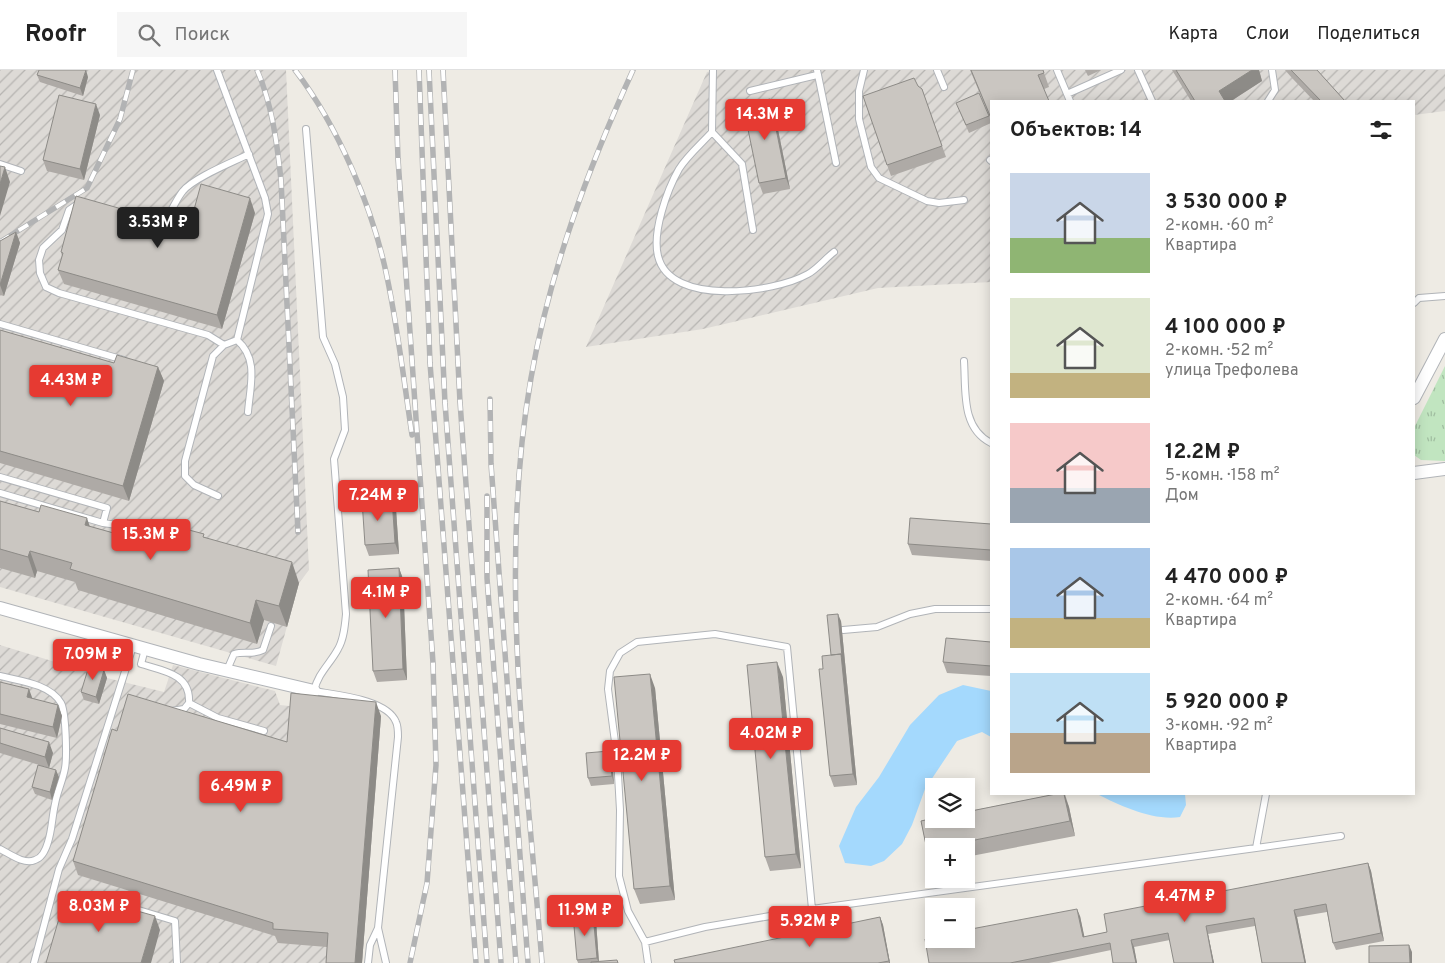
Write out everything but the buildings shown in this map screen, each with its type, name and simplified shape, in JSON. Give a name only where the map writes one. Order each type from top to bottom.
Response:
[{"type":"street","points":[[1415,396],[1445,339]]},
{"type":"street","points":[[1415,473],[1445,469]]},
{"type":"street","points":[[0,608],[139,647],[314,691]]},
{"type":"lane","points":[[217,70],[266,198],[268,214],[237,340]]},
{"type":"lane","points":[[713,70],[712,132],[680,169],[658,220],[656,238],[658,257],[665,272],[678,282],[696,288],[716,291],[740,291],[779,285],[808,274],[834,252]]},
{"type":"lane","points":[[864,70],[859,91],[859,119],[871,167],[879,178],[927,201],[964,200]]},
{"type":"lane","points":[[937,70],[944,87]]},
{"type":"lane","points":[[1057,70],[1070,100]]},
{"type":"lane","points":[[1067,94],[1111,72],[1121,70]]},
{"type":"lane","points":[[1138,70],[1152,100]]},
{"type":"lane","points":[[1269,100],[1275,90],[1272,70]]},
{"type":"lane","points":[[750,91],[817,73],[836,163]]},
{"type":"lane","points":[[306,129],[323,337],[335,364],[343,397],[345,430],[334,459],[346,614],[339,649],[317,678],[314,691],[374,703],[386,709],[396,721],[398,737],[378,928],[386,963]]},
{"type":"lane","points":[[712,132],[742,164],[753,230]]},
{"type":"lane","points":[[141,216],[150,219],[168,215],[176,205],[182,192],[192,184],[249,154]]},
{"type":"lane","points":[[0,164],[21,171]]},
{"type":"lane","points":[[87,202],[76,204],[69,210],[62,230],[43,248],[39,260],[40,273],[46,287],[59,293],[208,335],[224,345]]},
{"type":"lane","points":[[1415,302],[1419,298],[1445,296]]},
{"type":"lane","points":[[0,324],[128,361]]},
{"type":"lane","points":[[218,496],[194,485],[185,476],[185,461],[213,356],[224,345],[237,340]]},
{"type":"lane","points":[[237,340],[246,349],[251,361],[248,412]]},
{"type":"lane","points":[[964,362],[967,407],[971,426],[981,438],[990,442]]},
{"type":"lane","points":[[0,477],[107,508],[103,522]]},
{"type":"lane","points":[[0,493],[103,522],[158,531],[186,539]]},
{"type":"lane","points":[[842,630],[877,627],[910,614],[935,609],[990,609]]},
{"type":"lane","points":[[227,670],[234,654],[241,652],[257,653],[263,650],[271,626]]},
{"type":"lane","points":[[648,963],[645,942],[628,911],[618,876],[620,810],[617,758],[608,689],[610,671],[620,653],[637,642],[715,634],[787,647],[812,909]]},
{"type":"lane","points":[[61,647],[127,665]]},
{"type":"lane","points":[[34,963],[59,869],[72,839],[127,665],[139,647]]},
{"type":"lane","points":[[139,647],[141,664],[170,672],[182,679],[188,687],[189,703],[184,708],[166,712]]},
{"type":"lane","points":[[0,676],[42,688],[56,696],[62,705],[66,721],[66,755],[65,768],[44,854],[35,860],[24,861],[0,849]]},
{"type":"lane","points":[[117,700],[125,702]]},
{"type":"lane","points":[[189,703],[218,718],[264,731]]},
{"type":"lane","points":[[1256,848],[1266,795]]},
{"type":"lane","points":[[645,942],[705,927],[812,909],[1341,836]]},
{"type":"lane","points":[[122,904],[175,921],[177,963]]},
{"type":"lane","points":[[368,963],[370,945],[378,928]]},
{"type":"shaded area","points":[[0,70],[286,70],[309,570],[299,583],[276,666],[0,587]]},
{"type":"shaded area","points":[[715,70],[1445,70],[1445,111],[1415,115],[1415,100],[990,100],[990,282],[878,288],[703,329],[586,347],[707,72]]},
{"type":"shaded area","points":[[0,645],[107,678],[164,692],[173,665],[275,691],[280,705],[381,716],[362,963],[0,963]]},
{"type":"green space","points":[[1445,366],[1445,461],[1421,460],[1415,456],[1415,426]]},
{"type":"water","points":[[963,685],[990,691],[990,736],[982,732],[957,741],[932,778],[925,778],[925,789],[912,825],[902,844],[884,861],[871,866],[845,863],[839,846],[856,807],[879,777],[910,725],[939,695]]},
{"type":"water","points":[[1099,795],[1185,795],[1186,805],[1180,817],[1159,817],[1127,808]]},
{"type":"railway","points":[[0,242],[87,188],[120,119],[133,70]]},
{"type":"railway","points":[[257,70],[267,96],[276,138],[281,180],[298,532]]},
{"type":"railway","points":[[295,70],[326,116],[352,169],[373,223],[391,297],[412,435]]},
{"type":"railway","points":[[395,70],[398,159],[433,663],[436,765],[427,883],[410,963]]},
{"type":"railway","points":[[419,70],[430,363],[476,963]]},
{"type":"railway","points":[[429,70],[445,403],[487,963]]},
{"type":"railway","points":[[443,70],[460,402],[501,963]]},
{"type":"railway","points":[[542,963],[518,670],[516,524],[521,451],[531,378],[539,338],[560,259],[586,182],[633,70]]},
{"type":"railway","points":[[490,399],[491,464],[528,963]]},
{"type":"railway","points":[[487,496],[487,578],[516,963]]}]
